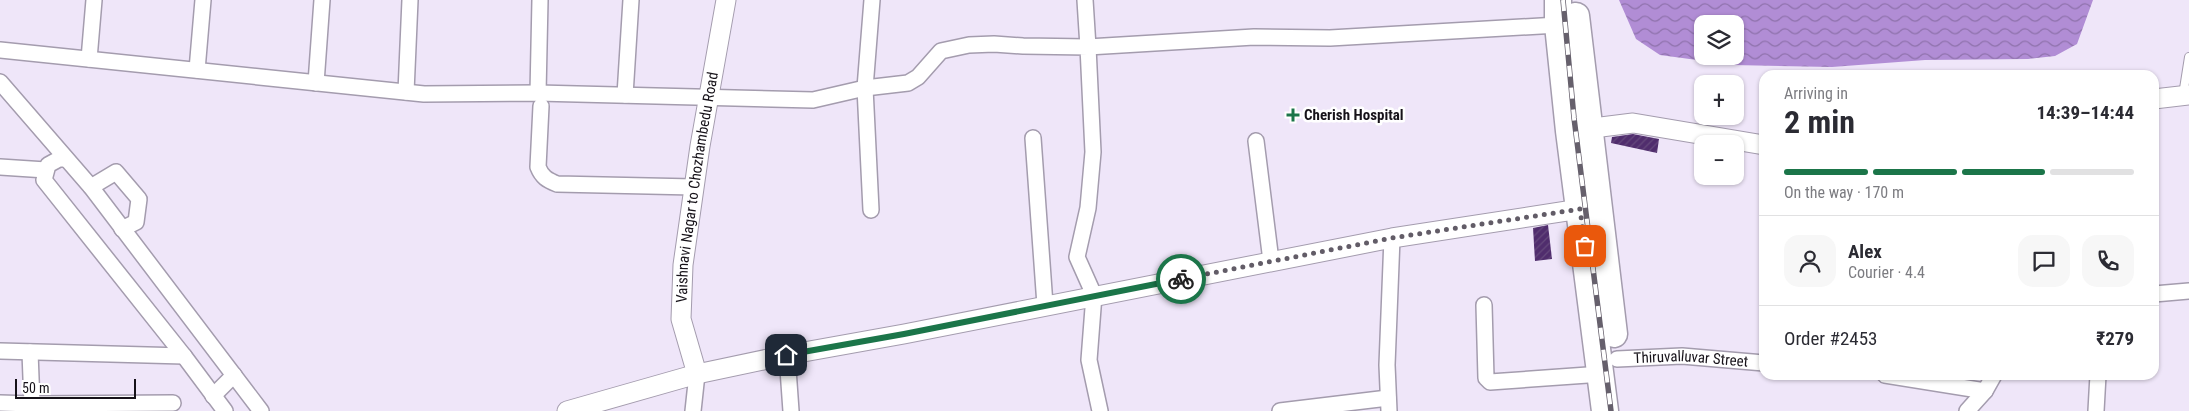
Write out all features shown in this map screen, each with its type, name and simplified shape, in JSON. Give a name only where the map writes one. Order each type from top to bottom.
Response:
[{"type":"highway","points":[[1576,0],[1580,209],[1609,366]]},
{"type":"highway","points":[[1558,13],[1579,129],[1613,408]]},
{"type":"street","points":[[89,59],[94,0]]},
{"type":"street","points":[[197,70],[203,0]]},
{"type":"street","points":[[316,83],[322,0]]},
{"type":"street","points":[[406,92],[410,0]]},
{"type":"street","points":[[540,0],[538,167],[541,175],[557,184],[694,187]]},
{"type":"street","points":[[625,95],[631,0]]},
{"type":"street","name":"Vaishnavi Nagar to Chozhambedu Road","points":[[697,374],[681,319],[683,265],[694,187],[726,0]]},
{"type":"street","points":[[871,210],[865,88],[872,0]]},
{"type":"street","points":[[1086,0],[1093,152],[1088,208],[1077,257],[1094,295],[1090,360],[1100,411]]},
{"type":"street","points":[[0,50],[424,94],[540,100],[625,95],[709,99],[813,100],[865,88],[908,83],[918,77],[941,51],[969,45],[1088,46],[1254,37],[1330,38],[1558,13]]},
{"type":"street","points":[[0,82],[91,188],[261,411]]},
{"type":"street","points":[[2159,98],[2186,95]]},
{"type":"street","points":[[1579,129],[1633,123],[1759,144]]},
{"type":"street","points":[[1033,138],[1045,305]]},
{"type":"street","points":[[1256,141],[1271,261]]},
{"type":"street","points":[[66,159],[59,159],[48,166],[44,180],[184,356],[225,411]]},
{"type":"street","points":[[0,167],[46,170]]},
{"type":"street","points":[[91,188],[116,172],[139,199],[136,222],[122,229]]},
{"type":"street","points":[[567,411],[697,374],[786,355],[904,334],[1094,295],[1392,238],[1580,209]]},
{"type":"street","points":[[1280,411],[1389,404],[1387,365],[1392,238]]},
{"type":"street","points":[[2159,294],[2189,291]]},
{"type":"street","name":"Thiruvalluvar Street","points":[[1484,305],[1486,378],[1490,382],[1682,356],[1759,363]]},
{"type":"street","points":[[0,351],[184,356]]},
{"type":"street","points":[[30,352],[32,404]]},
{"type":"street","points":[[786,355],[791,411]]},
{"type":"street","points":[[693,411],[697,374]]},
{"type":"street","points":[[212,396],[234,375]]},
{"type":"street","points":[[1916,380],[1985,391]]},
{"type":"street","points":[[1967,411],[1985,391],[1991,380]]},
{"type":"street","points":[[2096,411],[2098,380]]},
{"type":"street","points":[[0,403],[32,404],[50,407],[173,402]]},
{"type":"lane","points":[[2186,95],[2189,57]]},
{"type":"water","points":[[1619,0],[2093,0],[2077,44],[2055,56],[2028,59],[1925,60],[1832,67],[1734,65],[1744,65],[1744,15],[1694,15],[1694,60],[1660,55],[1636,39]]},
{"type":"building","points":[[1633,134],[1659,139],[1657,153],[1611,143],[1612,137]]},
{"type":"building","points":[[1548,225],[1552,259],[1535,261],[1533,228]]},
{"type":"railway","points":[[1563,0],[1574,118],[1611,411]]},
{"type":"way so far","points":[[1181,279],[1392,238],[1580,209],[1585,246]]},
{"type":"place","name":"Cherish Hospital","points":[[1293,115]]},
{"type":"route","points":[[786,355],[904,334],[1181,279]]}]
